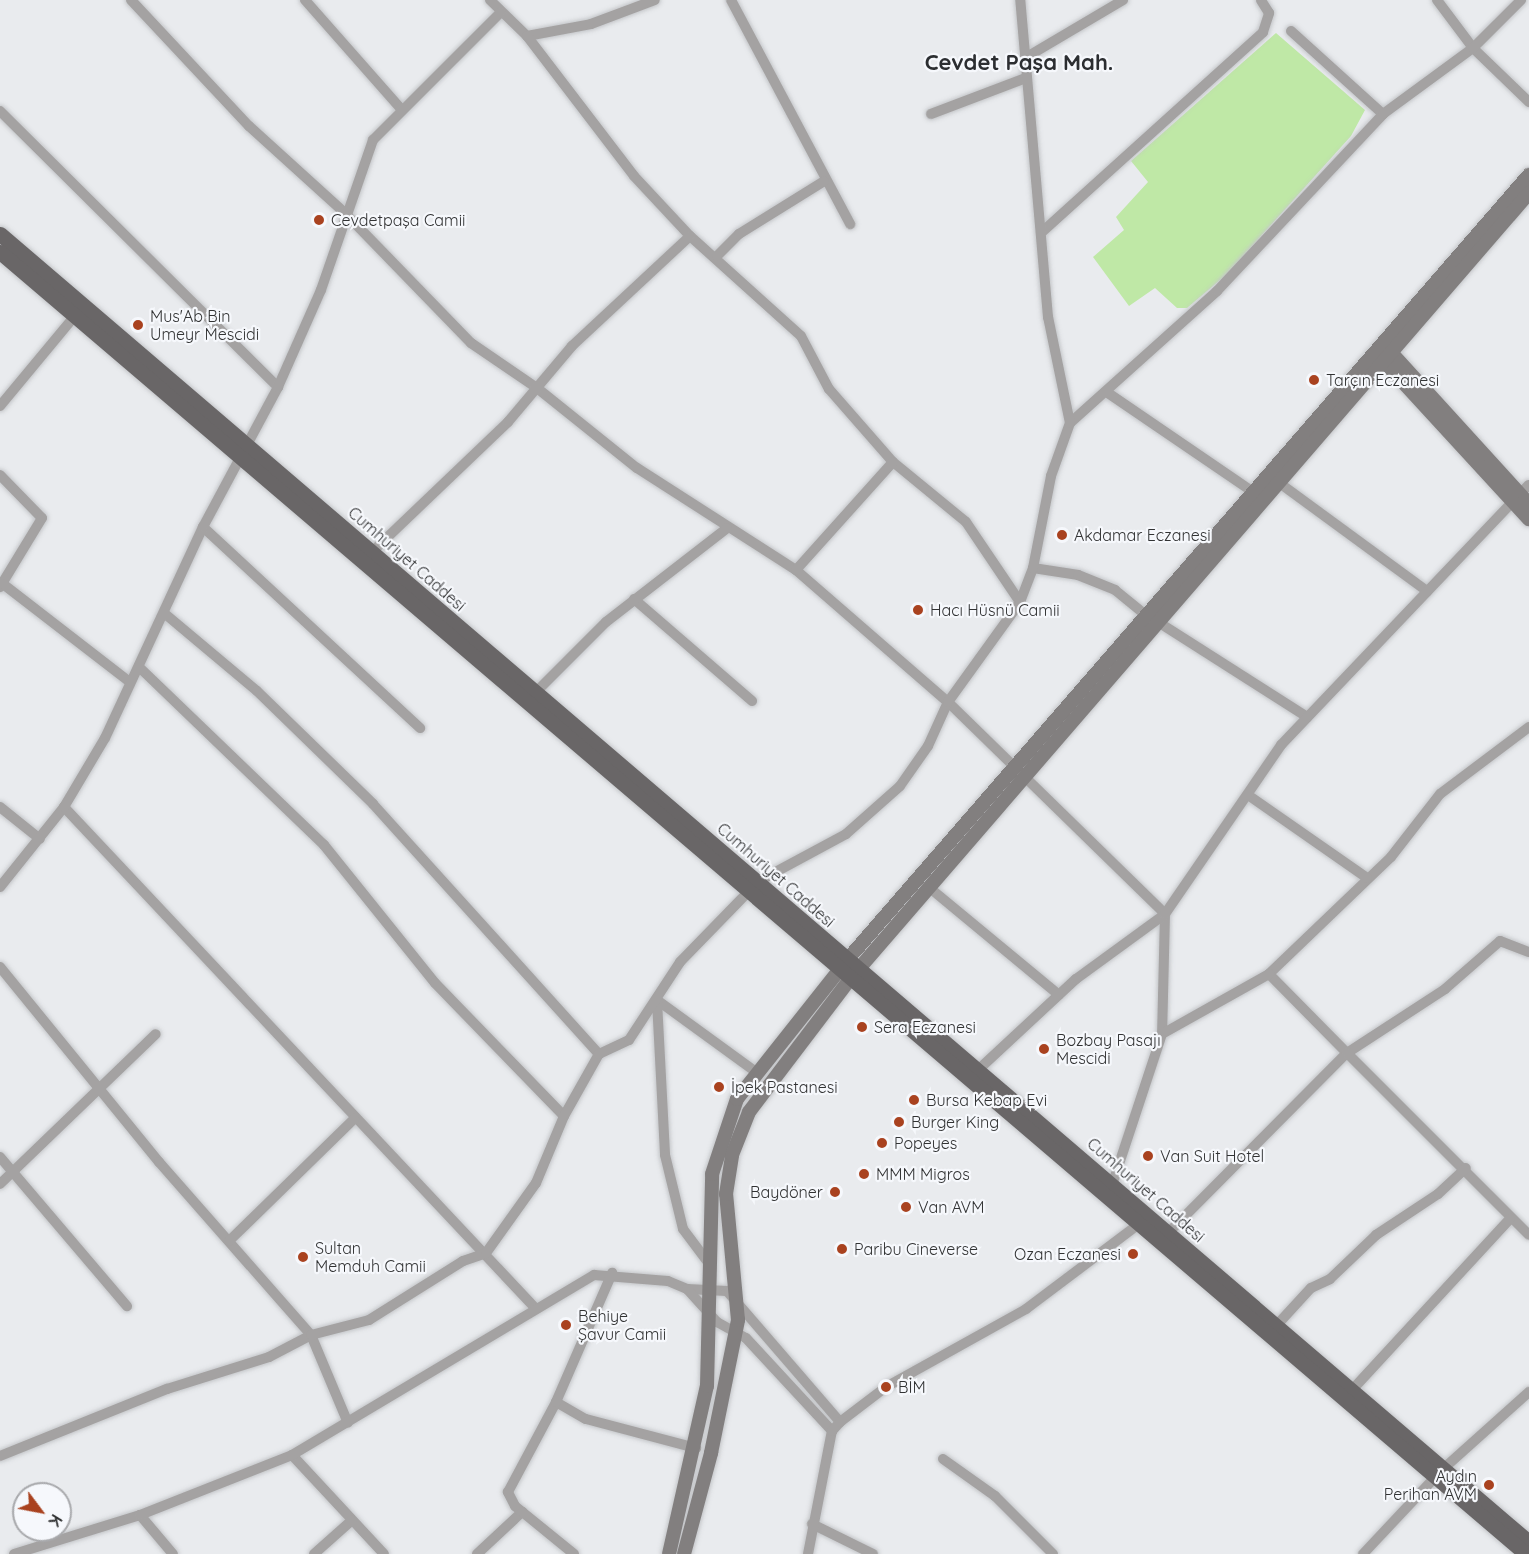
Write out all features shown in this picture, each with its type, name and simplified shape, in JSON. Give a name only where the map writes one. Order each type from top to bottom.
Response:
[{"type":"main road","name":"Cumhuriyet Caddesi","points":[[0,234],[79,311]]},
{"type":"main road","name":"Cumhuriyet Caddesi","points":[[0,252],[79,311],[753,887]]},
{"type":"main road","name":"Cumhuriyet Caddesi","points":[[243,451],[372,552],[1140,1223],[1438,1474],[1529,1542]]},
{"type":"main road","name":"Cumhuriyet Caddesi","points":[[848,970],[978,1070],[1352,1390],[1438,1474],[1526,1554]]},
{"type":"street","points":[[131,0],[249,126],[344,212],[471,344],[537,388],[637,468],[727,528],[796,570],[948,702],[1165,914],[1162,1034],[1112,1185]]},
{"type":"street","points":[[305,0],[402,110]]},
{"type":"street","points":[[490,0],[527,36],[634,176],[690,236],[717,256],[801,336],[829,389],[893,462],[966,522],[1020,602]]},
{"type":"street","points":[[527,36],[591,24],[655,0]]},
{"type":"street","points":[[731,0],[824,181],[850,224]]},
{"type":"street","points":[[0,1456],[167,1389],[269,1357],[311,1335],[369,1320],[463,1261],[486,1253],[536,1184],[564,1116],[599,1054],[629,1040],[680,962],[753,887],[846,834],[900,786],[928,747],[948,702],[1020,602],[1033,568],[1051,476],[1070,423],[1048,317],[1020,0]]},
{"type":"street","points":[[1024,58],[1123,0]]},
{"type":"street","points":[[1042,232],[1263,32],[1269,13],[1261,0]]},
{"type":"street","points":[[1437,0],[1473,48],[1529,102]]},
{"type":"street","points":[[1070,423],[1108,393],[1217,291],[1383,114],[1473,48],[1521,0]]},
{"type":"street","points":[[0,887],[64,807],[139,667],[203,527],[278,387],[321,290],[344,212],[373,140],[501,12]]},
{"type":"street","points":[[1291,31],[1383,114]]},
{"type":"street","points":[[932,114],[1026,78]]},
{"type":"street","points":[[0,111],[278,387]]},
{"type":"street","points":[[1153,619],[1278,482],[1529,175]]},
{"type":"street","points":[[717,256],[739,234],[824,181]]},
{"type":"street","points":[[669,1554],[696,1448],[707,1386],[708,1287],[715,1155],[728,1116],[756,1072],[1021,772],[1153,619],[1256,494],[1529,193]]},
{"type":"street","points":[[372,552],[537,388],[572,346],[690,236]]},
{"type":"street","points":[[0,406],[79,311]]},
{"type":"street","points":[[1384,353],[1522,496],[1529,519]]},
{"type":"street","points":[[1108,393],[1256,494]]},
{"type":"street","points":[[796,570],[893,462]]},
{"type":"street","points":[[0,475],[42,518],[2,586],[130,682]]},
{"type":"street","points":[[1278,482],[1427,591]]},
{"type":"street","points":[[978,1070],[1059,995],[1124,940],[1165,914],[1248,795],[1307,717],[1427,591],[1522,496]]},
{"type":"street","points":[[203,527],[420,728]]},
{"type":"street","points":[[535,693],[634,599],[727,528]]},
{"type":"street","points":[[1033,568],[1078,575],[1115,590],[1153,619],[1307,717]]},
{"type":"street","points":[[634,599],[752,701]]},
{"type":"street","points":[[164,613],[257,691],[373,804],[599,1054]]},
{"type":"street","points":[[139,667],[324,845],[435,983],[564,1116]]},
{"type":"street","points":[[1162,1034],[1269,975],[1391,857],[1440,794],[1529,728]]},
{"type":"street","points":[[684,1554],[711,1453],[735,1328],[736,1299],[726,1194],[735,1144],[768,1082],[848,970],[932,888],[1021,772]]},
{"type":"street","points":[[1248,795],[1367,878]]},
{"type":"street","points":[[0,807],[40,839]]},
{"type":"street","points":[[64,807],[354,1119],[486,1253],[536,1309]]},
{"type":"street","points":[[932,888],[1059,995]]},
{"type":"street","points":[[1168,1233],[1347,1053],[1445,989],[1500,941],[1529,952]]},
{"type":"street","points":[[0,967],[101,1091],[311,1335],[348,1423]]},
{"type":"street","points":[[1269,975],[1466,1168],[1510,1219],[1529,1235]]},
{"type":"street","points":[[657,1000],[756,1072]]},
{"type":"street","points":[[657,1000],[665,1155],[683,1229],[710,1265]]},
{"type":"street","points":[[0,1184],[16,1174],[156,1034]]},
{"type":"street","points":[[229,1241],[354,1119]]},
{"type":"street","points":[[0,1157],[127,1306]]},
{"type":"street","points":[[1276,1326],[1311,1288],[1330,1279],[1376,1234],[1438,1194],[1466,1168]]},
{"type":"street","points":[[1352,1390],[1510,1219]]},
{"type":"street","points":[[808,1554],[812,1524],[832,1431],[840,1422],[886,1387],[1026,1309],[1140,1223]]},
{"type":"street","points":[[14,1554],[39,1551],[140,1515],[292,1455],[594,1275],[612,1273],[687,1289],[721,1288],[736,1299],[840,1422]]},
{"type":"street","points":[[574,1554],[522,1512],[508,1492],[556,1402],[612,1273]]},
{"type":"street","points":[[687,1289],[709,1316],[735,1328],[832,1431]]},
{"type":"street","points":[[1363,1554],[1438,1474],[1529,1392]]},
{"type":"street","points":[[556,1402],[586,1419],[696,1448]]},
{"type":"street","points":[[292,1455],[384,1554]]},
{"type":"street","points":[[943,1459],[995,1496],[1050,1553]]},
{"type":"street","points":[[477,1554],[522,1512]]},
{"type":"street","points":[[140,1515],[173,1554]]},
{"type":"street","points":[[314,1554],[351,1521]]},
{"type":"street","points":[[812,1524],[873,1554]]},
{"type":"green space","points":[[1276,33],[1365,110],[1351,136],[1226,275],[1187,308],[1177,308],[1155,288],[1129,306],[1093,257],[1124,230],[1116,217],[1148,182],[1131,161]]},
{"type":"place","name":"Cevdetpaşa Camii","points":[[319,220]]},
{"type":"place","name":"Mus'Ab Bin Umeyr Mescidi","points":[[138,325]]},
{"type":"place","name":"Tarçın Eczanesi","points":[[1314,380]]},
{"type":"place","name":"Akdamar Eczanesi","points":[[1062,535]]},
{"type":"place","name":"Hacı Hüsnü Camii","points":[[918,610]]},
{"type":"place","name":"Sera Eczanesi","points":[[862,1027]]},
{"type":"place","name":"Bozbay Pasajı Mescidi","points":[[1044,1049]]},
{"type":"place","name":"İpek Pastanesi","points":[[719,1087]]},
{"type":"place","name":"Bursa Kebap Evi","points":[[914,1100]]},
{"type":"place","name":"Burger King","points":[[899,1122]]},
{"type":"place","name":"Popeyes","points":[[882,1143]]},
{"type":"place","name":"Van Suit Hotel","points":[[1148,1156]]},
{"type":"place","name":"MMM Migros","points":[[864,1174]]},
{"type":"place","name":"Baydöner","points":[[835,1192]]},
{"type":"place","name":"Van AVM","points":[[906,1207]]},
{"type":"place","name":"Paribu Cineverse","points":[[842,1249]]},
{"type":"place","name":"Ozan Eczanesi","points":[[1133,1254]]},
{"type":"place","name":"Sultan Memduh Camii","points":[[303,1257]]},
{"type":"place","name":"Behiye Şavur Camii","points":[[566,1325]]},
{"type":"place","name":"BİM","points":[[886,1387]]},
{"type":"place","name":"Aydın Perihan AVM","points":[[1489,1485]]},
{"type":"district","name":"Cevdet Paşa Mah.","points":[[1019,63]]}]
